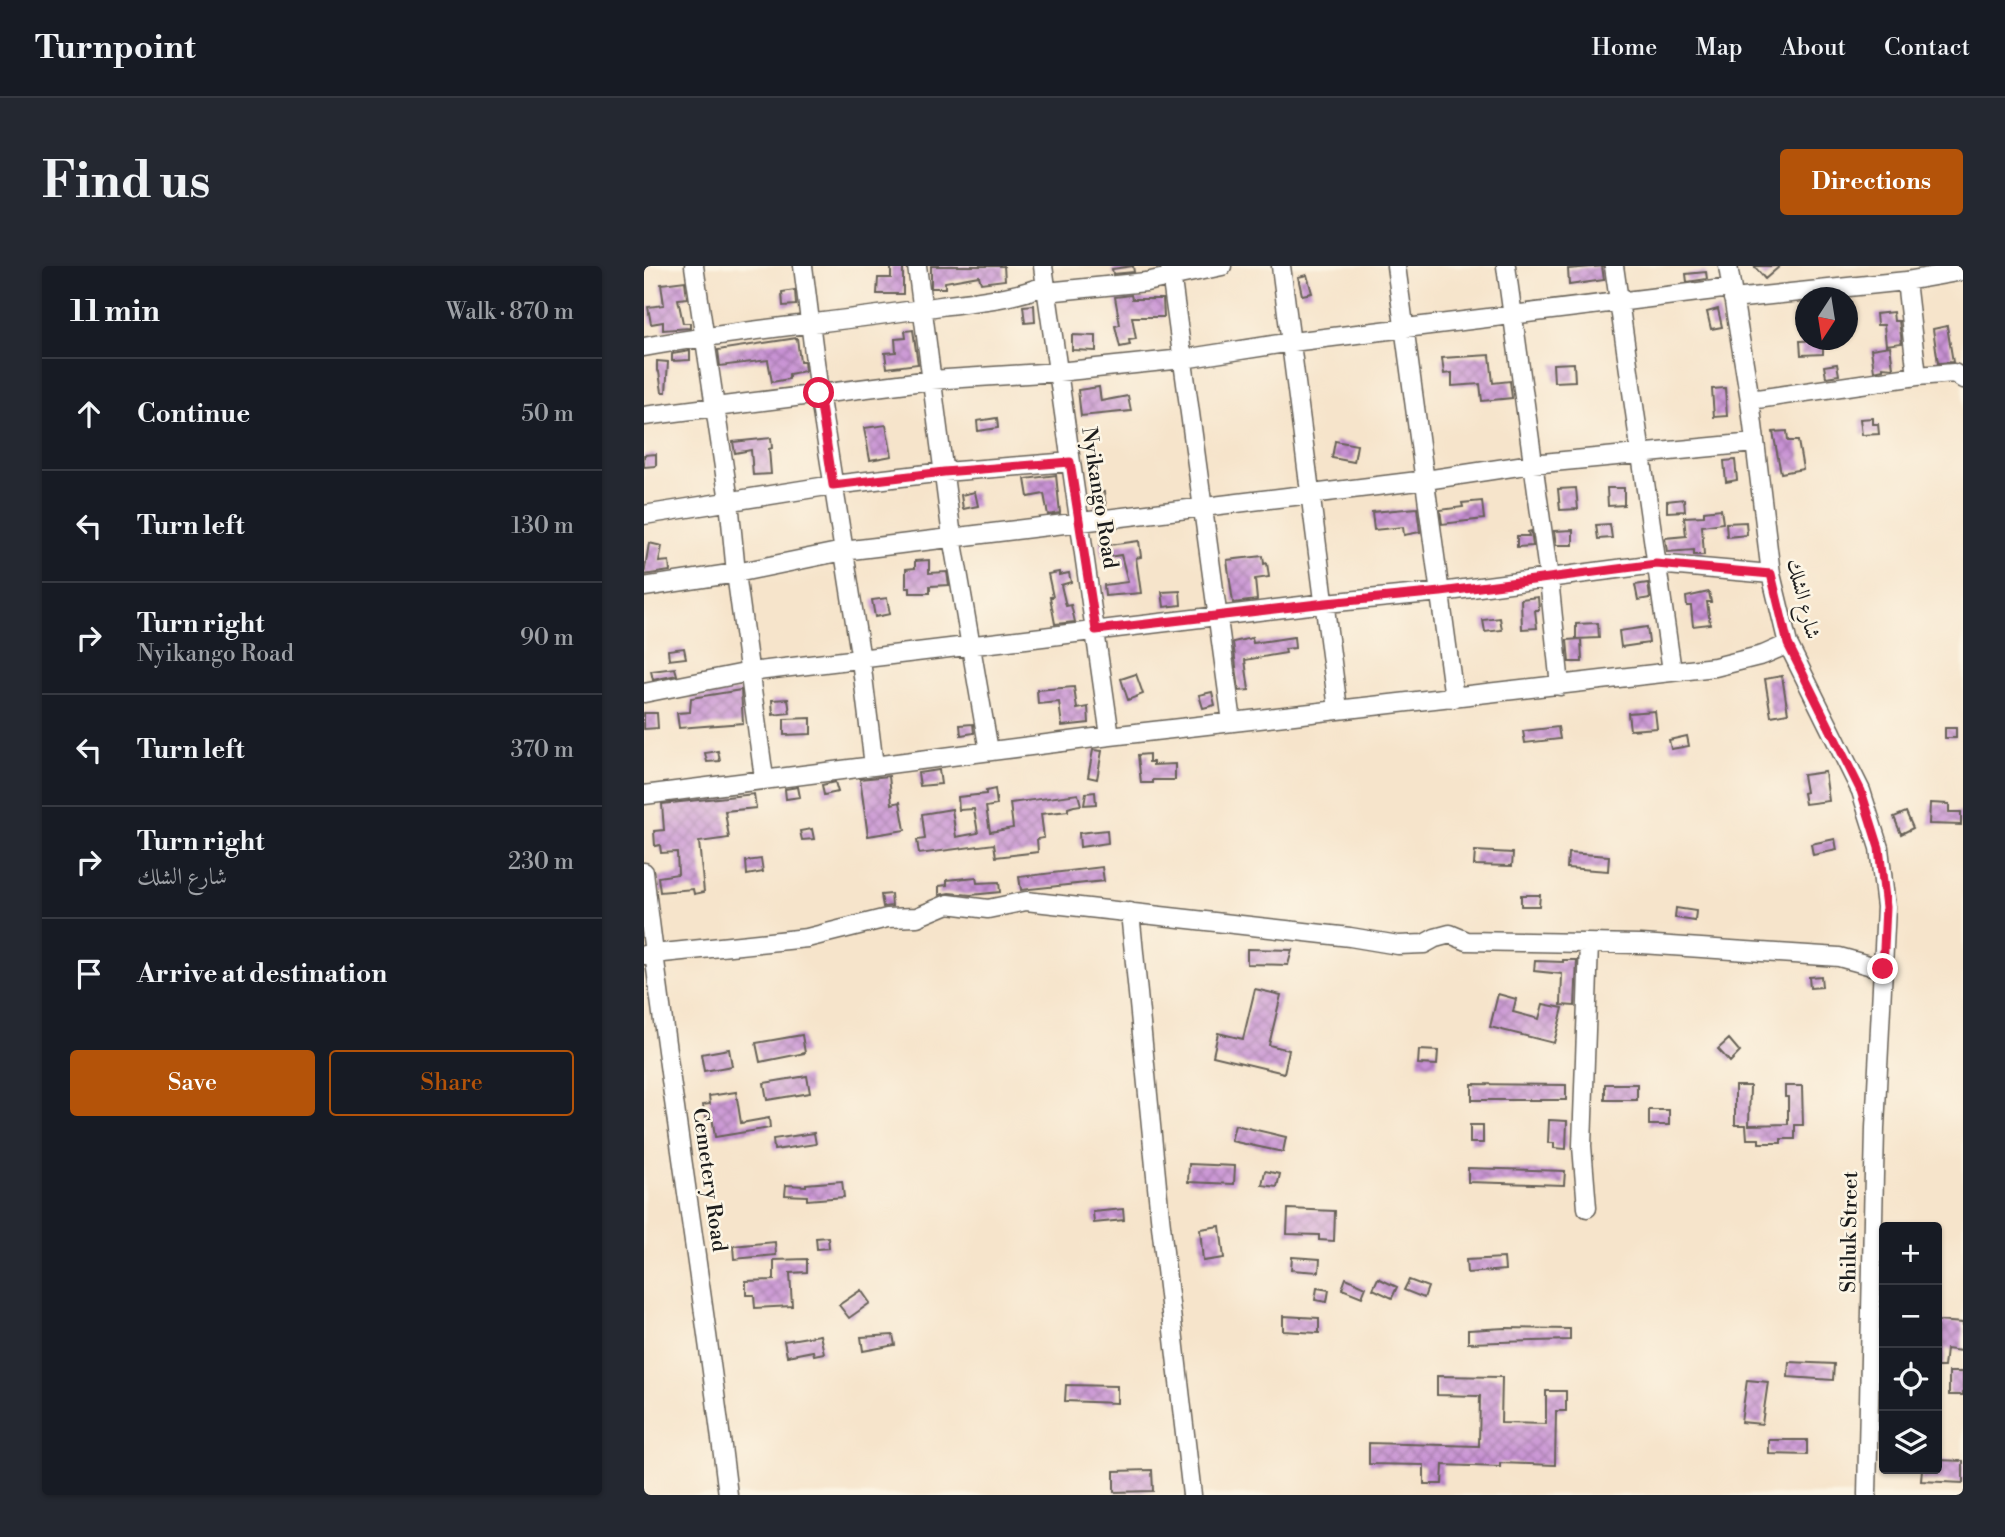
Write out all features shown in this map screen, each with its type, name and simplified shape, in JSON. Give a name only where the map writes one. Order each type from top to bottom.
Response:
[{"type":"street","points":[[694,266],[729,501],[764,778]]},
{"type":"street","points":[[803,266],[874,766]]},
{"type":"street","points":[[917,266],[952,537],[989,751]]},
{"type":"street","name":"Nyikango Road","points":[[1043,266],[1110,736]]},
{"type":"street","points":[[644,347],[703,336],[922,309],[1046,289],[1146,282],[1170,270],[1222,266]]},
{"type":"street","points":[[1280,266],[1338,709]]},
{"type":"street","points":[[1396,266],[1454,698]]},
{"type":"street","points":[[1506,266],[1549,579],[1560,686]]},
{"type":"street","points":[[1614,266],[1672,671]]},
{"type":"street","name":"شارع الشلك","points":[[1728,266],[1750,400],[1771,574],[1788,644],[1861,791],[1879,848],[1886,907],[1883,969]]},
{"type":"street","points":[[1170,270],[1219,615],[1231,722]]},
{"type":"street","points":[[644,416],[931,380],[1058,372],[1183,359],[1292,342],[1619,303],[1906,281],[1963,271]]},
{"type":"street","points":[[1906,281],[1917,376]]},
{"type":"street","points":[[1750,400],[1917,376],[1954,373],[1963,379]]},
{"type":"street","points":[[644,587],[736,573],[843,551],[1426,480],[1532,464],[1754,443]]},
{"type":"street","points":[[644,515],[833,485],[944,472],[1070,462]]},
{"type":"street","points":[[644,693],[750,672],[1219,615],[1441,592],[1656,564],[1771,574]]},
{"type":"street","points":[[644,795],[1110,736],[1715,667],[1763,655],[1788,644]]},
{"type":"street","name":"Cemetery Road","points":[[644,872],[649,954],[709,1336],[728,1495]]},
{"type":"street","points":[[649,954],[807,938],[887,918],[917,917],[948,904],[988,909],[1026,901],[1350,937],[1398,945],[1424,944],[1450,934],[1467,942],[1641,944],[1839,957],[1883,969]]},
{"type":"street","points":[[1130,912],[1161,1230],[1192,1495]]},
{"type":"street","points":[[1587,1208],[1582,1146],[1589,944]]},
{"type":"street","name":"Shiluk Street","points":[[1867,1495],[1875,1128],[1883,969]]},
{"type":"street","points":[[1857,1495],[1867,1495]]},
{"type":"building","points":[[891,266],[903,266],[903,294],[877,294],[878,278],[891,278]]},
{"type":"building","points":[[931,266],[1004,266],[1005,280],[981,283],[979,276],[945,282],[945,288],[931,288]]},
{"type":"building","points":[[1133,266],[1134,272],[1113,274],[1112,269]]},
{"type":"building","points":[[1602,266],[1604,280],[1569,285],[1568,269]]},
{"type":"building","points":[[1754,266],[1780,266],[1765,279]]},
{"type":"building","points":[[1706,272],[1707,279],[1687,282],[1686,274]]},
{"type":"building","points":[[1307,275],[1312,293],[1302,295],[1298,277]]},
{"type":"building","points":[[685,281],[687,298],[678,299],[683,323],[690,323],[690,328],[663,330],[663,322],[651,324],[648,307],[664,305],[661,284]]},
{"type":"building","points":[[795,290],[796,305],[783,306],[782,292]]},
{"type":"building","points":[[1131,295],[1132,299],[1163,299],[1164,317],[1132,317],[1136,339],[1129,340],[1130,345],[1120,347],[1115,326],[1120,325],[1115,297]]},
{"type":"building","points":[[1034,305],[1035,322],[1025,323],[1023,306]]},
{"type":"building","points":[[1718,309],[1722,327],[1711,329],[1707,312]]},
{"type":"building","points":[[1893,312],[1894,321],[1899,321],[1902,343],[1886,345],[1884,325],[1877,325],[1876,314]]},
{"type":"building","points":[[1947,326],[1953,362],[1938,363],[1933,329]]},
{"type":"building","points":[[913,330],[918,364],[887,368],[885,353],[896,352],[895,339],[906,338],[905,331]]},
{"type":"building","points":[[1072,335],[1096,336],[1096,351],[1072,350]]},
{"type":"building","points":[[797,338],[800,362],[804,362],[805,371],[789,374],[789,379],[772,382],[768,360],[720,366],[718,350]]},
{"type":"building","points":[[1890,346],[1893,368],[1883,367],[1874,371],[1871,349]]},
{"type":"building","points":[[1801,350],[1823,350],[1823,354],[1801,355]]},
{"type":"building","points":[[690,351],[690,360],[672,361],[672,354]]},
{"type":"building","points":[[1490,355],[1493,383],[1510,381],[1512,398],[1482,401],[1480,384],[1452,386],[1452,373],[1444,374],[1442,358]]},
{"type":"building","points":[[657,361],[668,362],[666,392],[662,392]]},
{"type":"building","points":[[1574,363],[1575,381],[1554,382],[1553,364]]},
{"type":"building","points":[[1837,364],[1839,375],[1826,377],[1824,366]]},
{"type":"building","points":[[1099,387],[1101,401],[1128,396],[1131,411],[1081,416],[1078,390]]},
{"type":"building","points":[[1725,388],[1727,416],[1714,417],[1712,389]]},
{"type":"building","points":[[997,418],[998,428],[978,431],[977,421]]},
{"type":"building","points":[[1873,418],[1873,424],[1878,424],[1879,434],[1862,435],[1860,419]]},
{"type":"building","points":[[886,425],[892,456],[870,460],[864,428]]},
{"type":"building","points":[[1787,431],[1788,441],[1798,441],[1803,469],[1781,473],[1773,432]]},
{"type":"building","points":[[771,438],[771,474],[753,475],[751,450],[735,453],[733,442]]},
{"type":"building","points":[[1335,441],[1357,445],[1354,462],[1332,458]]},
{"type":"building","points":[[656,454],[656,466],[644,467],[644,455]]},
{"type":"building","points":[[1735,460],[1737,480],[1726,482],[1724,461]]},
{"type":"building","points":[[1056,475],[1060,513],[1048,515],[1044,494],[1028,497],[1025,479]]},
{"type":"building","points":[[1576,488],[1578,509],[1560,510],[1558,489]]},
{"type":"building","points":[[1607,488],[1624,488],[1624,505],[1608,506]]},
{"type":"building","points":[[975,492],[978,506],[963,509],[961,495]]},
{"type":"building","points":[[1104,492],[1106,508],[1095,509],[1093,494]]},
{"type":"building","points":[[1684,499],[1685,511],[1667,512],[1667,501]]},
{"type":"building","points":[[1482,501],[1484,519],[1442,524],[1440,510],[1463,507],[1462,503]]},
{"type":"building","points":[[1417,508],[1420,532],[1404,535],[1403,527],[1374,530],[1372,512]]},
{"type":"building","points":[[1721,509],[1723,523],[1702,526],[1704,555],[1694,555],[1694,550],[1667,552],[1665,538],[1686,536],[1684,517],[1704,516],[1704,511]]},
{"type":"building","points":[[1746,522],[1747,535],[1727,537],[1726,523]]},
{"type":"building","points":[[1610,524],[1612,538],[1598,539],[1596,525]]},
{"type":"building","points":[[1573,530],[1573,545],[1556,545],[1554,531]]},
{"type":"building","points":[[1531,531],[1533,546],[1517,547],[1517,536],[1529,536],[1528,532]]},
{"type":"building","points":[[1109,541],[1110,545],[1139,541],[1141,557],[1136,558],[1141,593],[1105,596],[1104,585],[1128,582],[1121,555],[1102,558],[1100,542]]},
{"type":"building","points":[[649,543],[662,546],[659,562],[669,561],[670,571],[644,575]]},
{"type":"building","points":[[1263,556],[1269,577],[1255,579],[1257,600],[1233,603],[1227,560]]},
{"type":"building","points":[[929,560],[929,573],[947,572],[949,585],[930,586],[930,593],[910,593],[910,588],[906,588],[906,569],[915,568],[915,561]]},
{"type":"building","points":[[1059,572],[1059,575],[1069,573],[1071,582],[1061,585],[1066,606],[1071,605],[1075,622],[1055,624],[1048,574]]},
{"type":"building","points":[[1648,583],[1650,598],[1638,600],[1635,585]]},
{"type":"building","points":[[1180,591],[1181,605],[1164,607],[1162,592]]},
{"type":"building","points":[[1709,592],[1711,602],[1707,602],[1710,624],[1693,626],[1691,606],[1687,606],[1686,597]]},
{"type":"building","points":[[1538,597],[1539,610],[1535,610],[1537,628],[1522,629],[1521,599]]},
{"type":"building","points":[[887,598],[890,614],[875,617],[872,600]]},
{"type":"building","points":[[1500,618],[1502,630],[1485,632],[1483,620]]},
{"type":"building","points":[[1598,623],[1599,638],[1576,639],[1576,624]]},
{"type":"building","points":[[1647,627],[1649,643],[1621,647],[1619,631]]},
{"type":"building","points":[[1294,637],[1295,648],[1285,649],[1286,653],[1245,660],[1249,690],[1239,691],[1233,642],[1252,638],[1253,643]]},
{"type":"building","points":[[1581,639],[1582,662],[1569,662],[1567,640]]},
{"type":"building","points":[[684,648],[686,658],[669,660],[668,650]]},
{"type":"building","points":[[675,668],[677,675],[653,680],[651,671]]},
{"type":"building","points":[[1136,674],[1143,694],[1128,700],[1121,679]]},
{"type":"building","points":[[1782,676],[1788,713],[1771,716],[1765,679]]},
{"type":"building","points":[[1074,687],[1077,709],[1088,707],[1089,723],[1062,726],[1059,702],[1038,704],[1037,690]]},
{"type":"building","points":[[741,690],[743,723],[679,728],[677,713],[690,712],[691,698]]},
{"type":"building","points":[[1212,692],[1215,705],[1203,708],[1199,695]]},
{"type":"building","points":[[788,699],[790,713],[773,715],[772,700]]},
{"type":"building","points":[[1655,711],[1657,728],[1630,730],[1628,713]]},
{"type":"building","points":[[644,713],[657,713],[658,728],[644,729]]},
{"type":"building","points":[[811,718],[811,734],[784,735],[784,719]]},
{"type":"building","points":[[973,724],[974,733],[961,735],[960,725]]},
{"type":"building","points":[[1558,727],[1560,739],[1525,743],[1523,731]]},
{"type":"building","points":[[1945,728],[1956,728],[1956,738],[1945,738]]},
{"type":"building","points":[[1687,736],[1689,746],[1671,749],[1669,740]]},
{"type":"building","points":[[1093,750],[1102,751],[1097,779],[1088,777]]},
{"type":"building","points":[[718,751],[720,761],[707,762],[705,753]]},
{"type":"building","points":[[1149,754],[1149,762],[1153,762],[1153,765],[1175,764],[1175,780],[1141,783],[1138,755]]},
{"type":"building","points":[[939,770],[941,784],[920,786],[918,773]]},
{"type":"building","points":[[1825,772],[1829,801],[1805,804],[1803,775]]},
{"type":"building","points":[[889,776],[892,804],[900,802],[905,830],[868,836],[860,779]]},
{"type":"building","points":[[835,782],[838,792],[824,795],[822,785]]},
{"type":"building","points":[[798,787],[800,797],[786,799],[785,789]]},
{"type":"building","points":[[995,789],[997,805],[986,807],[990,832],[1013,828],[1010,803],[1078,794],[1081,805],[1068,808],[1068,811],[1041,814],[1044,838],[1037,839],[1038,852],[996,857],[994,844],[919,854],[917,840],[925,839],[922,814],[952,809],[956,837],[978,833],[974,809],[959,810],[958,797],[986,794],[986,791]]},
{"type":"building","points":[[1095,792],[1096,804],[1084,805],[1086,793]]},
{"type":"building","points":[[754,794],[756,808],[725,811],[729,838],[699,842],[704,892],[694,894],[693,889],[660,892],[658,877],[678,874],[677,852],[661,853],[660,845],[655,846],[654,831],[664,830],[662,804]]},
{"type":"building","points":[[1930,803],[1949,804],[1949,812],[1961,812],[1961,825],[1929,824]]},
{"type":"building","points":[[1906,812],[1913,828],[1901,834],[1894,817]]},
{"type":"building","points":[[812,829],[814,839],[802,840],[800,831]]},
{"type":"building","points":[[1107,830],[1108,843],[1080,847],[1079,833]]},
{"type":"building","points":[[1835,839],[1837,850],[1813,855],[1811,844]]},
{"type":"building","points":[[1475,851],[1513,853],[1512,866],[1474,865]]},
{"type":"building","points":[[1568,853],[1609,856],[1608,871],[1567,868]]},
{"type":"building","points":[[761,859],[763,872],[747,875],[746,861]]},
{"type":"building","points":[[1102,867],[1104,881],[1021,890],[1019,877]]},
{"type":"building","points":[[976,877],[977,883],[999,882],[1000,892],[939,895],[939,886],[947,885],[947,880]]},
{"type":"building","points":[[891,894],[892,906],[883,907],[881,895]]},
{"type":"building","points":[[1521,895],[1540,895],[1539,906],[1521,906]]},
{"type":"building","points":[[1676,908],[1696,911],[1695,921],[1675,918]]},
{"type":"building","points":[[1247,949],[1292,950],[1288,965],[1247,964]]},
{"type":"building","points":[[1577,960],[1575,1006],[1561,1005],[1562,974],[1534,971],[1535,961]]},
{"type":"building","points":[[1821,976],[1822,987],[1810,988],[1809,977]]},
{"type":"building","points":[[1255,989],[1281,995],[1269,1045],[1289,1050],[1284,1073],[1213,1056],[1218,1033],[1243,1039]]},
{"type":"building","points":[[1498,994],[1516,999],[1513,1012],[1539,1019],[1543,1004],[1563,1008],[1554,1043],[1490,1027]]},
{"type":"building","points":[[802,1035],[805,1053],[760,1062],[756,1043]]},
{"type":"building","points":[[1729,1039],[1740,1052],[1730,1062],[1718,1049]]},
{"type":"building","points":[[729,1049],[732,1066],[704,1071],[701,1054]]},
{"type":"building","points":[[1419,1050],[1438,1051],[1437,1065],[1418,1064]]},
{"type":"building","points":[[807,1076],[810,1093],[767,1100],[764,1083]]},
{"type":"building","points":[[1472,1084],[1566,1085],[1566,1100],[1472,1100]]},
{"type":"building","points":[[1605,1084],[1637,1084],[1637,1100],[1605,1100]]},
{"type":"building","points":[[1735,1086],[1750,1086],[1749,1125],[1788,1124],[1788,1097],[1785,1097],[1785,1086],[1802,1086],[1803,1125],[1795,1125],[1795,1139],[1781,1139],[1781,1143],[1759,1143],[1759,1139],[1747,1139],[1746,1125],[1735,1125]]},
{"type":"building","points":[[736,1092],[741,1123],[769,1118],[770,1128],[715,1137],[712,1116],[705,1117],[703,1105],[710,1104],[709,1096]]},
{"type":"building","points":[[1649,1110],[1669,1110],[1669,1125],[1649,1125]]},
{"type":"building","points":[[1549,1120],[1567,1121],[1566,1149],[1554,1148],[1554,1143],[1548,1143]]},
{"type":"building","points":[[1235,1125],[1286,1137],[1283,1152],[1231,1141]]},
{"type":"building","points":[[1470,1125],[1483,1125],[1483,1143],[1470,1143]]},
{"type":"building","points":[[814,1133],[816,1144],[774,1150],[773,1139]]},
{"type":"building","points":[[1189,1164],[1235,1166],[1234,1184],[1188,1182]]},
{"type":"building","points":[[1468,1168],[1565,1171],[1564,1185],[1468,1182]]},
{"type":"building","points":[[1265,1171],[1280,1174],[1277,1187],[1262,1185]]},
{"type":"building","points":[[842,1181],[844,1197],[807,1200],[807,1196],[785,1195],[786,1185],[806,1186]]},
{"type":"building","points":[[1123,1209],[1124,1220],[1094,1223],[1093,1212]]},
{"type":"building","points":[[1288,1209],[1335,1211],[1334,1241],[1319,1240],[1319,1235],[1287,1234]]},
{"type":"building","points":[[1220,1226],[1224,1258],[1203,1261],[1200,1229]]},
{"type":"building","points":[[828,1237],[829,1248],[817,1249],[816,1238]]},
{"type":"building","points":[[775,1242],[776,1255],[734,1259],[733,1246]]},
{"type":"building","points":[[1292,1257],[1320,1259],[1319,1272],[1291,1270]]},
{"type":"building","points":[[1504,1258],[1505,1270],[1467,1273],[1466,1260]]},
{"type":"building","points":[[807,1259],[807,1272],[790,1273],[792,1306],[755,1308],[754,1295],[746,1295],[746,1281],[774,1280],[774,1260]]},
{"type":"building","points":[[1346,1278],[1366,1287],[1362,1297],[1342,1289]]},
{"type":"building","points":[[1378,1278],[1397,1287],[1392,1298],[1373,1289]]},
{"type":"building","points":[[1409,1280],[1428,1287],[1424,1298],[1404,1290]]},
{"type":"building","points":[[1317,1288],[1329,1290],[1327,1302],[1315,1300]]},
{"type":"building","points":[[861,1290],[870,1303],[849,1318],[839,1305]]},
{"type":"building","points":[[1283,1316],[1319,1318],[1319,1333],[1283,1331]]},
{"type":"building","points":[[1942,1321],[1963,1323],[1962,1351],[1946,1349],[1944,1367]]},
{"type":"building","points":[[1570,1329],[1570,1340],[1468,1343],[1468,1330]]},
{"type":"building","points":[[820,1335],[824,1353],[814,1355],[813,1351],[787,1356],[784,1341]]},
{"type":"building","points":[[893,1335],[895,1345],[863,1351],[861,1337]]},
{"type":"building","points":[[1789,1362],[1834,1364],[1833,1380],[1788,1377]]},
{"type":"building","points":[[1949,1372],[1963,1372],[1963,1395],[1949,1395]]},
{"type":"building","points":[[1437,1376],[1502,1377],[1501,1423],[1546,1424],[1546,1391],[1566,1391],[1566,1411],[1556,1411],[1555,1465],[1443,1465],[1442,1484],[1424,1484],[1424,1465],[1369,1464],[1369,1443],[1479,1446],[1480,1396],[1437,1395]]},
{"type":"building","points":[[1747,1380],[1768,1382],[1762,1424],[1741,1422]]},
{"type":"building","points":[[1066,1385],[1117,1386],[1117,1403],[1065,1401]]},
{"type":"building","points":[[1769,1440],[1807,1440],[1807,1455],[1769,1454]]},
{"type":"building","points":[[1942,1460],[1963,1461],[1963,1483],[1921,1481],[1922,1474],[1942,1474]]},
{"type":"building","points":[[1152,1470],[1153,1491],[1114,1492],[1114,1471]]},
{"type":"route","points":[[819,393],[833,485],[944,472],[1070,462],[1096,630],[1441,592],[1656,564],[1771,574],[1788,644],[1861,791],[1879,848],[1886,907],[1883,969]]}]
